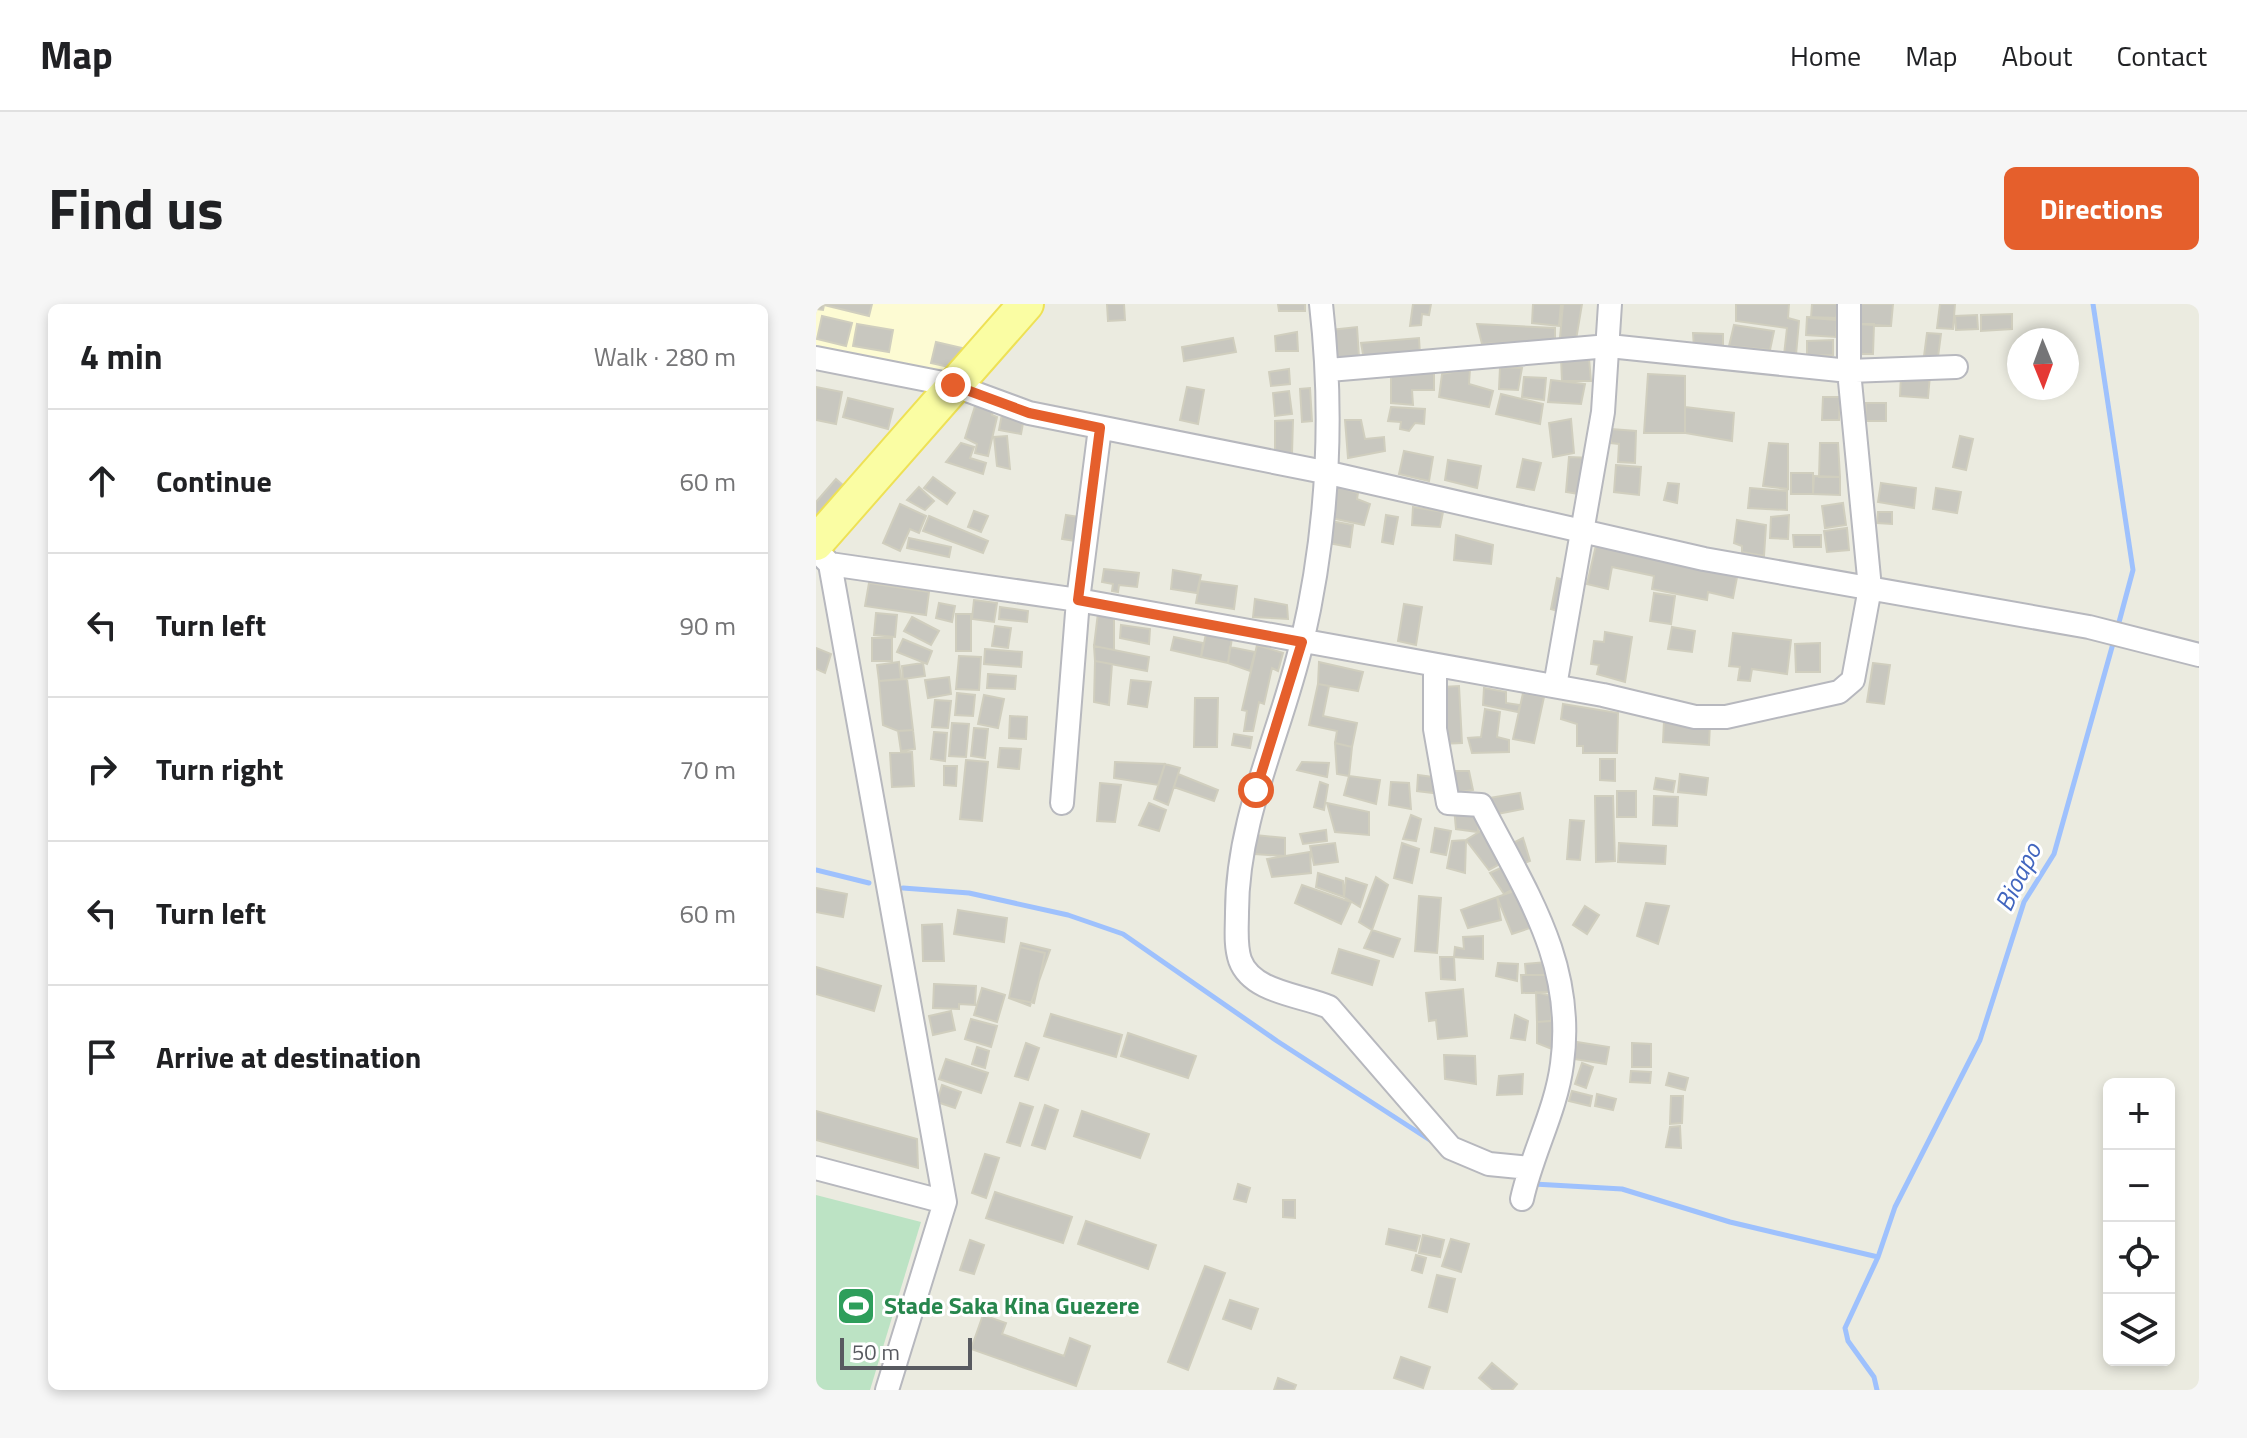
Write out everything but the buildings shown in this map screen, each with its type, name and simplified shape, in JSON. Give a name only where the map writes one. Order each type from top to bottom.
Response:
[{"type":"main road","points":[[821,553],[953,385],[1026,304]]},
{"type":"street","points":[[1321,304],[1329,370],[1329,473],[1302,642],[1256,790],[1237,869],[1237,945],[1241,963],[1258,981],[1275,990],[1307,997],[1329,1007],[1451,1148],[1489,1164],[1530,1168]]},
{"type":"street","points":[[1555,686],[1603,412],[1610,304]]},
{"type":"street","points":[[887,1390],[945,1202],[821,553],[1555,686],[1695,717],[1726,717],[1839,692],[1853,680],[1870,588],[1849,371],[1849,304]]},
{"type":"street","points":[[1329,370],[1609,346],[1849,371],[1956,367]]},
{"type":"street","points":[[816,358],[953,385],[1029,413],[1329,473],[1704,559],[2089,627],[2199,655]]},
{"type":"street","points":[[1062,803],[1078,600],[1100,428]]},
{"type":"street","points":[[1435,665],[1435,729],[1448,803],[1481,805],[1553,950],[1561,979],[1565,1022],[1562,1064],[1550,1117],[1530,1168],[1522,1199]]},
{"type":"street","points":[[816,1168],[945,1202]]},
{"type":"shaded area","points":[[816,304],[1011,304],[949,375],[816,350]]},
{"type":"green space","name":"Stade Saka Kina Guezere","points":[[816,1195],[921,1222],[870,1390],[816,1390]]},
{"type":"waterway","name":"Bioapo","points":[[2093,304],[2133,570],[2118,626]]},
{"type":"waterway","name":"Bioapo","points":[[1877,1390],[1874,1377],[1848,1341],[1845,1328],[1878,1257],[1895,1207],[1980,1040],[2024,902],[2054,854],[2114,640]]},
{"type":"waterway","points":[[816,870],[869,883]]},
{"type":"waterway","points":[[903,888],[969,893],[1068,915],[1123,934],[1277,1041],[1433,1142]]},
{"type":"waterway","points":[[1534,1184],[1622,1189],[1730,1222],[1878,1257]]},
{"type":"place","name":"Stade Saka Kina Guezere","points":[[856,1306]]},
{"type":"route","points":[[953,385],[1029,413],[1100,428],[1078,600],[1302,642],[1256,790]]}]
